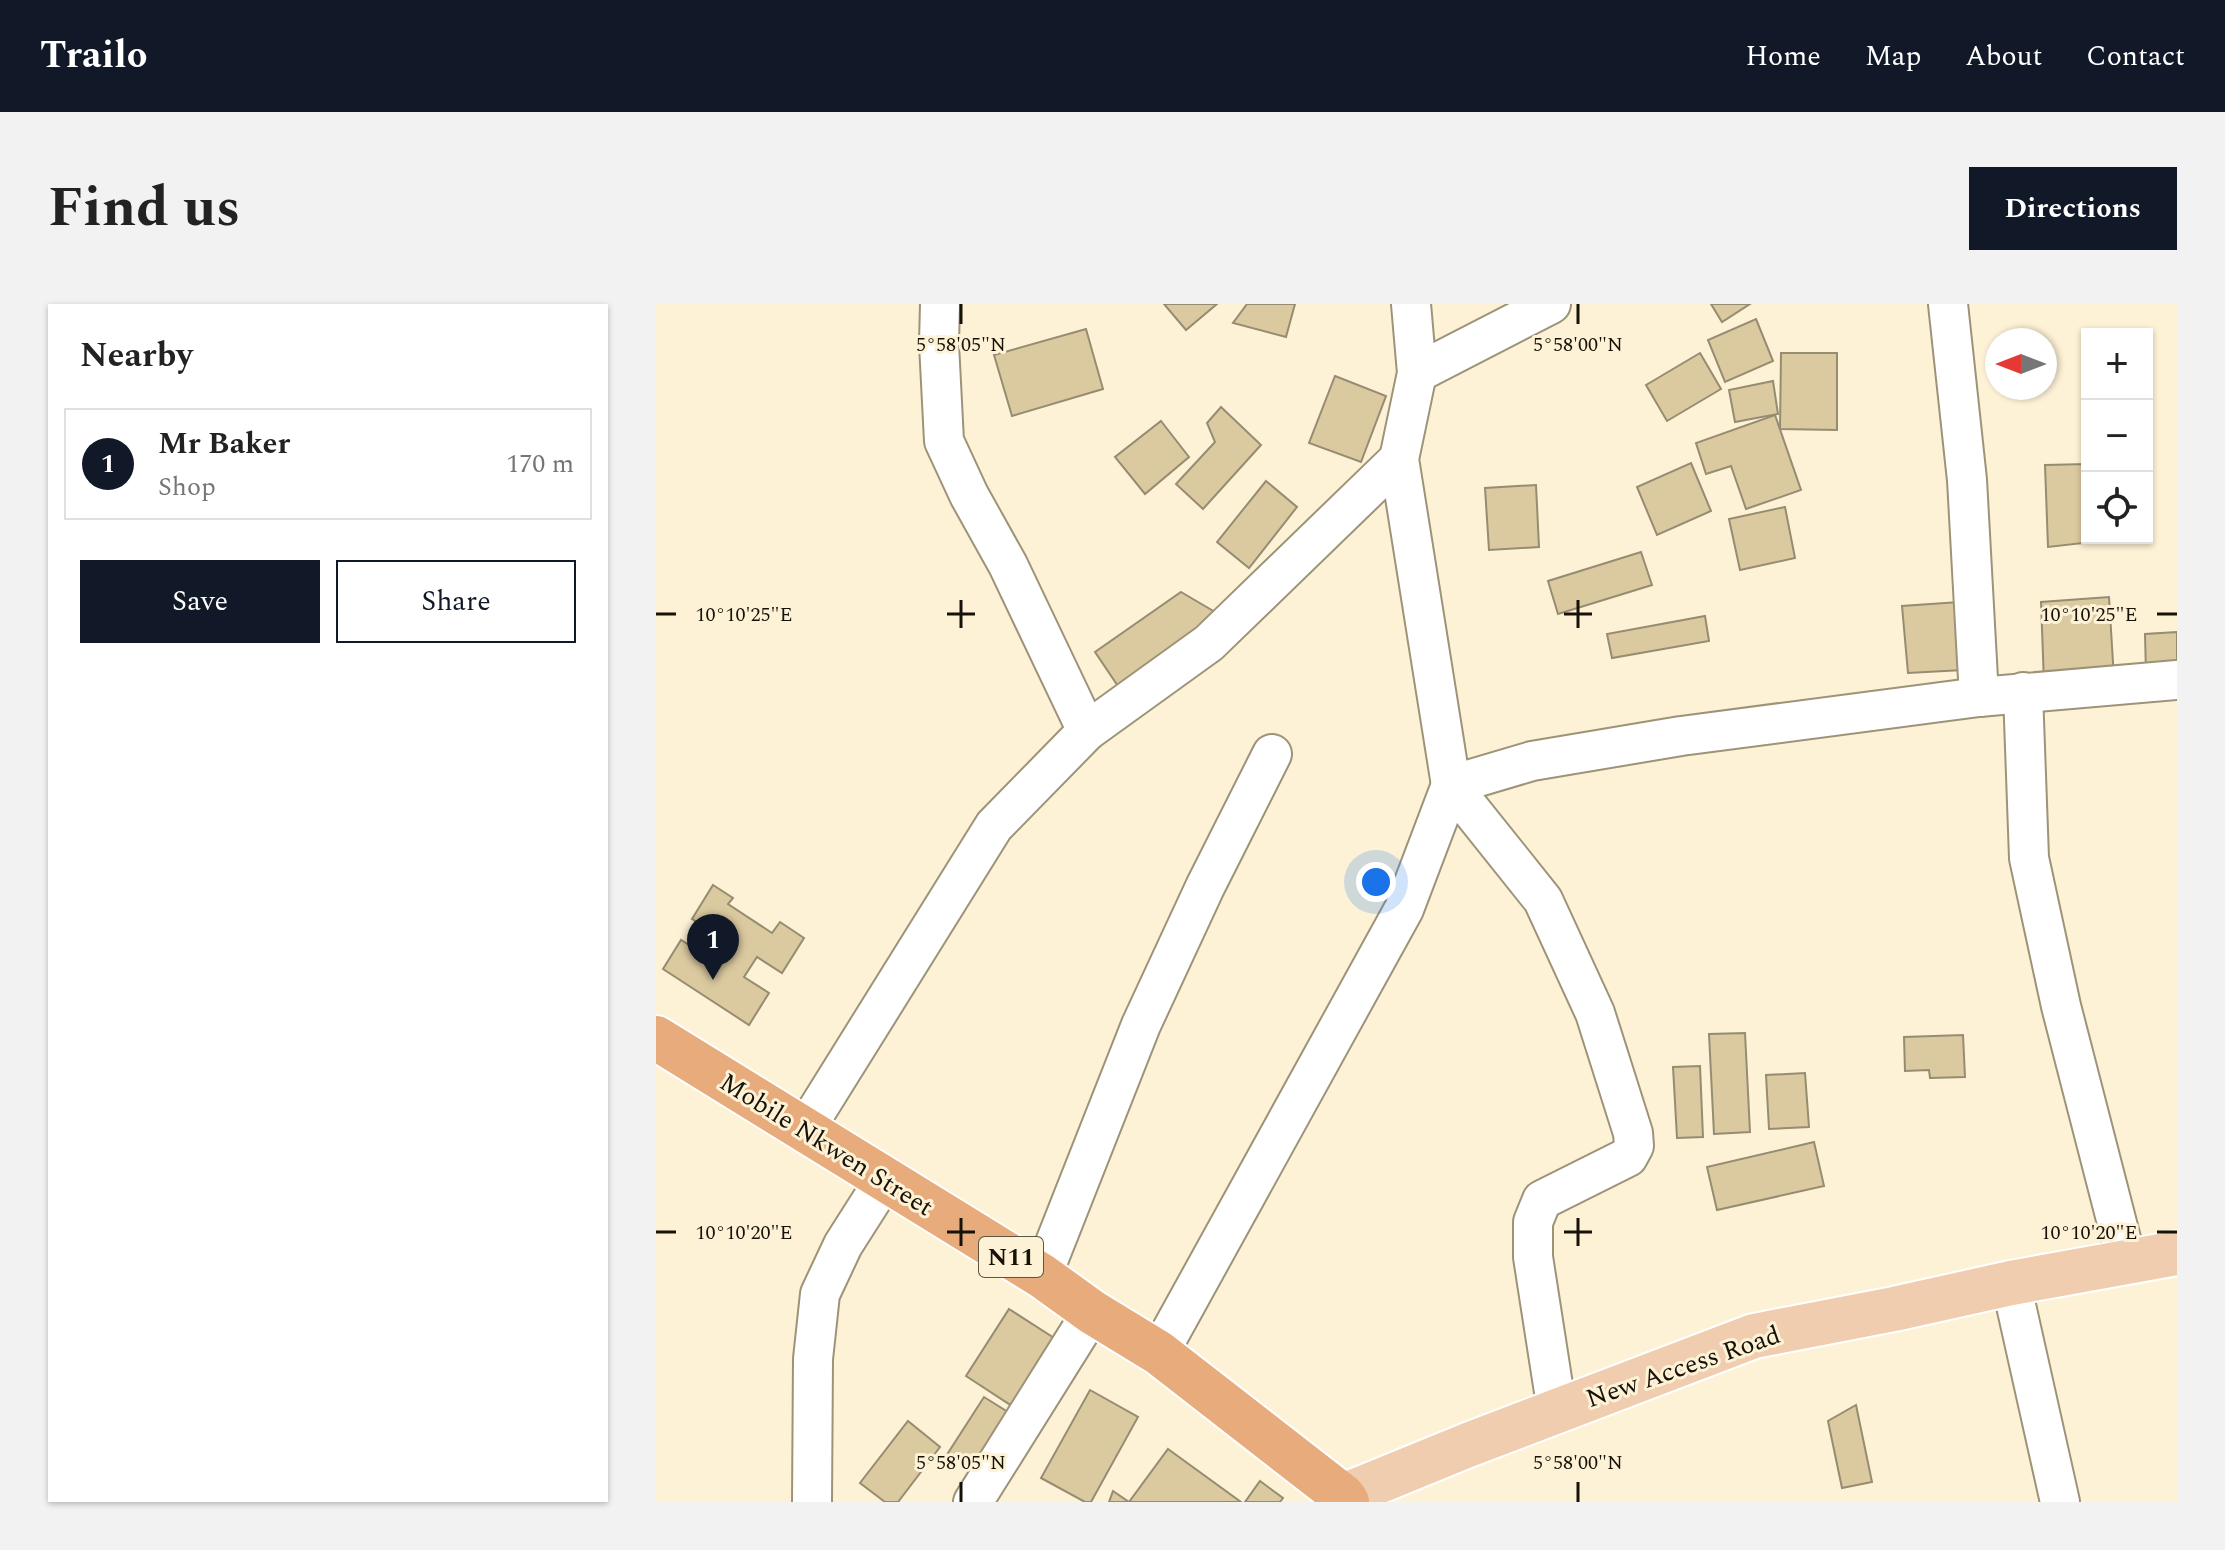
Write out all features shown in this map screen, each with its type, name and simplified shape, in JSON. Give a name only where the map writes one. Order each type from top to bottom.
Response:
[{"type":"highway","name":"Mobile Nkwen Street","points":[[656,1038],[1042,1276],[1092,1312],[1159,1353],[1345,1499]]},
{"type":"main road","name":"New Access Road","points":[[1345,1499],[1557,1411],[1754,1336],[2011,1283],[2177,1253]]},
{"type":"street","points":[[940,304],[944,441],[969,495],[1008,565],[1087,731]]},
{"type":"street","points":[[1411,304],[1417,373],[1399,459],[1451,785],[1543,900],[1595,1013],[1633,1133],[1634,1146],[1628,1157],[1542,1200],[1533,1222],[1534,1271],[1557,1411]]},
{"type":"street","points":[[1417,373],[1551,304]]},
{"type":"street","points":[[1948,304],[1967,480],[1979,697]]},
{"type":"street","points":[[804,1131],[994,826],[1087,731],[1209,643],[1399,459]]},
{"type":"street","points":[[1451,785],[1532,761],[1666,738],[2023,692],[2177,680]]},
{"type":"street","points":[[2023,692],[2029,858],[2061,1006],[2127,1262]]},
{"type":"street","points":[[1042,1276],[1141,1025],[1205,887],[1272,754]]},
{"type":"street","points":[[1159,1353],[1404,909],[1451,785]]},
{"type":"street","points":[[812,1502],[813,1359],[820,1294],[843,1245],[885,1179]]},
{"type":"street","points":[[2011,1283],[2060,1502]]},
{"type":"street","points":[[973,1502],[1092,1312]]},
{"type":"building","points":[[1164,304],[1217,304],[1186,330]]},
{"type":"building","points":[[1247,304],[1295,304],[1286,337],[1233,323]]},
{"type":"building","points":[[1711,304],[1750,304],[1722,322]]},
{"type":"building","points":[[1756,319],[1773,361],[1725,382],[1708,340]]},
{"type":"building","points":[[1086,329],[1103,389],[1012,416],[994,355]]},
{"type":"building","points":[[1700,353],[1721,389],[1667,421],[1646,385]]},
{"type":"building","points":[[1781,353],[1837,353],[1837,430],[1780,429]]},
{"type":"building","points":[[1335,376],[1386,396],[1361,462],[1309,443]]},
{"type":"building","points":[[1773,381],[1778,414],[1735,422],[1729,390]]},
{"type":"building","points":[[1221,407],[1261,445],[1203,509],[1176,484],[1215,442],[1207,423]]},
{"type":"building","points":[[1775,415],[1801,490],[1746,509],[1731,466],[1706,474],[1696,443]]},
{"type":"building","points":[[1161,421],[1189,457],[1145,494],[1115,457]]},
{"type":"building","points":[[1691,463],[1711,511],[1657,535],[1637,487]]},
{"type":"building","points":[[2081,464],[2081,543],[2048,547],[2045,465]]},
{"type":"building","points":[[1266,481],[1297,507],[1249,568],[1217,542]]},
{"type":"building","points":[[1536,485],[1539,547],[1489,550],[1485,488]]},
{"type":"building","points":[[1785,507],[1795,558],[1740,570],[1729,519]]},
{"type":"building","points":[[1641,552],[1652,585],[1558,614],[1548,581]]},
{"type":"building","points":[[1181,592],[1227,619],[1122,692],[1095,652]]},
{"type":"building","points":[[2109,597],[2114,679],[2044,683],[2041,602]]},
{"type":"building","points":[[1959,602],[1963,670],[1908,673],[1902,606]]},
{"type":"building","points":[[1705,616],[1709,641],[1612,658],[1607,634]]},
{"type":"building","points":[[2177,632],[2177,672],[2146,674],[2145,634]]},
{"type":"building","points":[[713,885],[733,898],[728,904],[772,933],[780,922],[804,938],[782,973],[757,957],[744,977],[769,993],[749,1025],[663,969],[681,940],[702,953],[715,934],[692,919]]},
{"type":"building","points":[[1745,1033],[1750,1132],[1714,1134],[1709,1034]]},
{"type":"building","points":[[1963,1035],[1965,1077],[1930,1078],[1929,1070],[1905,1071],[1904,1037]]},
{"type":"building","points":[[1700,1066],[1703,1137],[1677,1138],[1673,1067]]},
{"type":"building","points":[[1805,1073],[1809,1127],[1769,1129],[1766,1075]]},
{"type":"building","points":[[1814,1142],[1824,1186],[1717,1210],[1707,1167]]},
{"type":"building","points":[[1009,1309],[1065,1345],[1021,1412],[966,1376]]},
{"type":"building","points":[[1090,1390],[1138,1417],[1091,1502],[1085,1502],[1041,1478]]},
{"type":"building","points":[[984,1397],[1008,1412],[971,1468],[948,1453]]},
{"type":"building","points":[[1856,1405],[1872,1482],[1842,1488],[1828,1421]]},
{"type":"building","points":[[908,1421],[940,1447],[898,1502],[885,1502],[860,1483]]},
{"type":"building","points":[[1168,1449],[1241,1502],[1129,1502]]},
{"type":"building","points":[[1260,1481],[1283,1498],[1280,1502],[1245,1502]]},
{"type":"building","points":[[1113,1491],[1129,1502],[1109,1502]]},
{"type":"place","name":"Mr Baker","points":[[713,980]]}]
